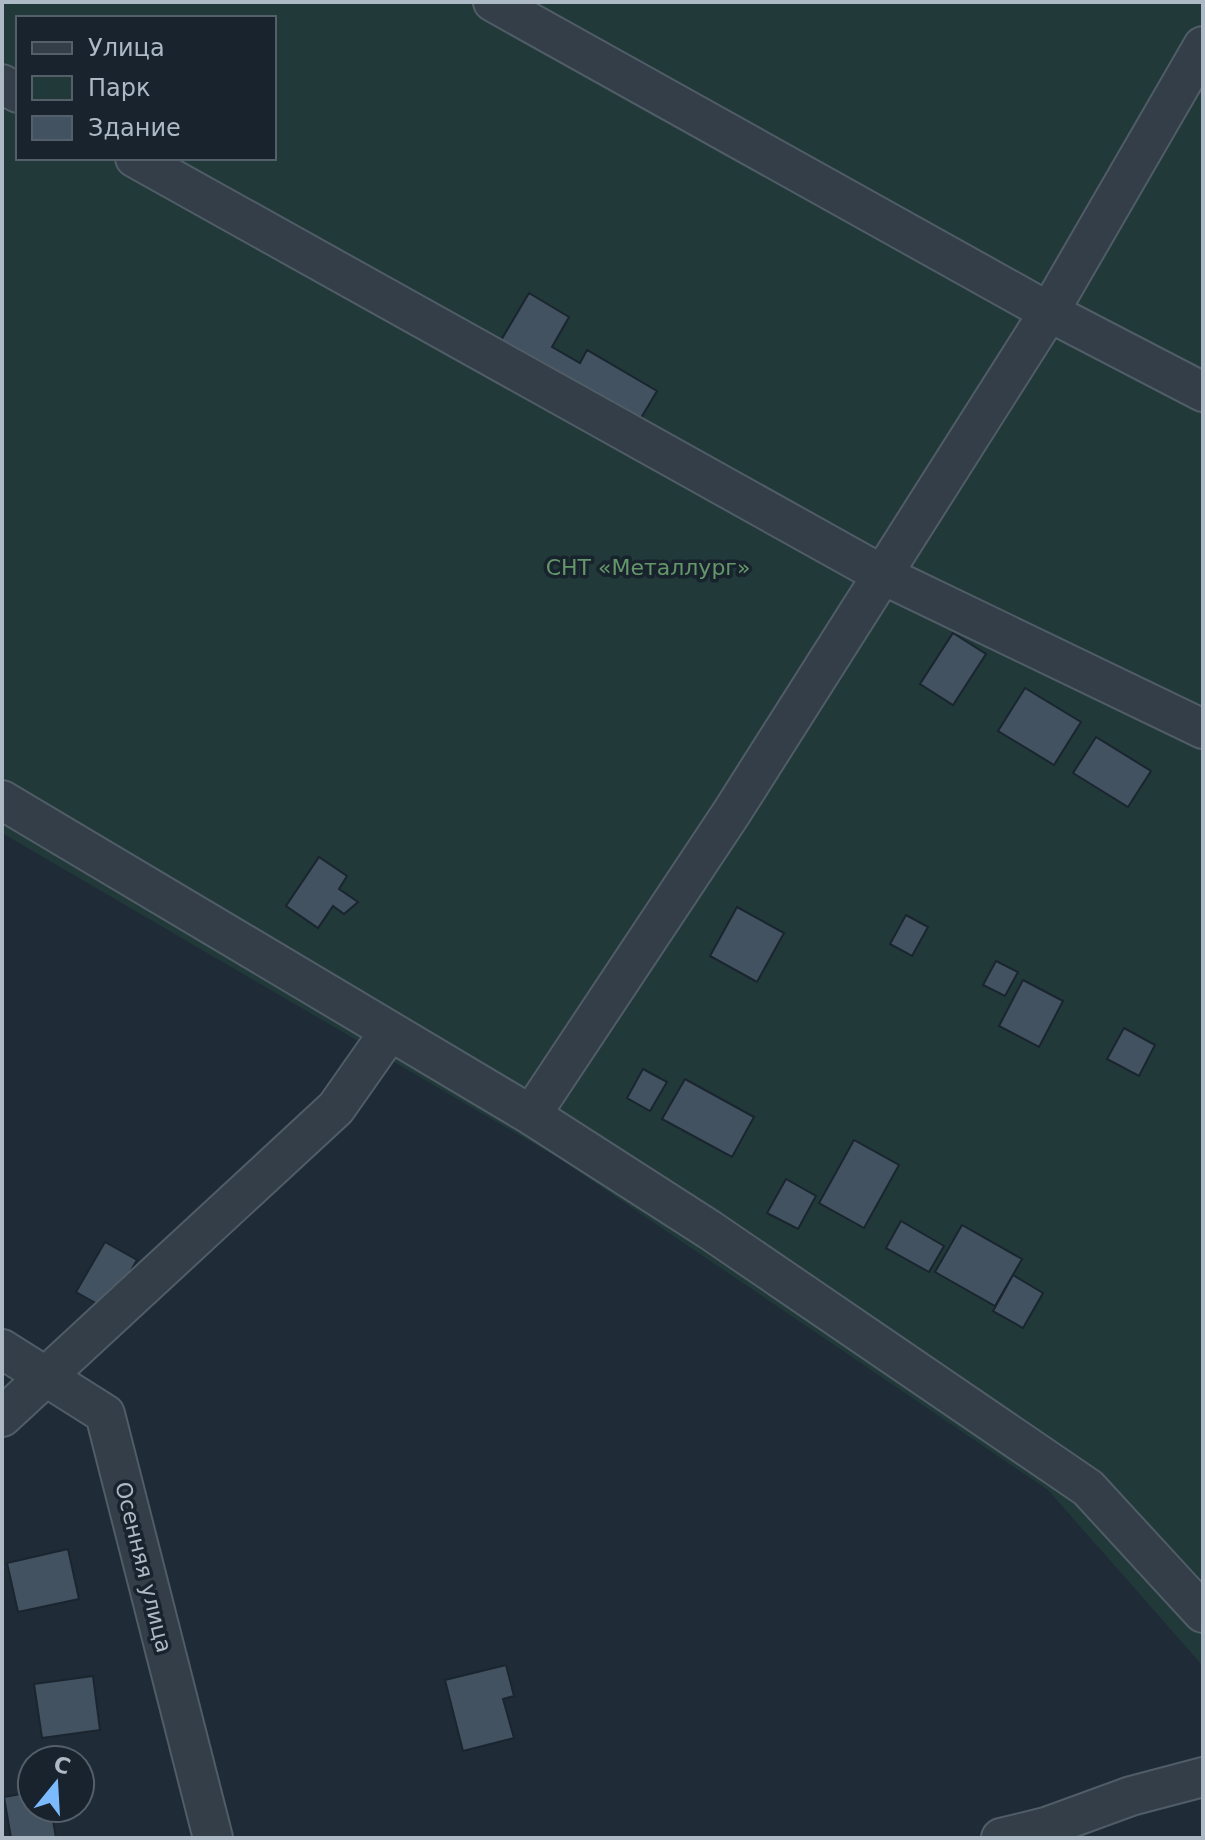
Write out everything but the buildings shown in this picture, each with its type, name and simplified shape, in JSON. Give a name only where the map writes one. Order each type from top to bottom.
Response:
[{"type":"street","points":[[493,2],[1049,312],[1203,392]]},
{"type":"street","points":[[531,1115],[732,812],[1049,312],[1203,46]]},
{"type":"street","points":[[139,160],[881,574],[1203,729]]},
{"type":"street","points":[[2,800],[531,1115],[710,1230],[1088,1488],[1203,1613]]},
{"type":"street","points":[[2,1417],[336,1108],[390,1031]]},
{"type":"street","name":"Осенняя улица","points":[[2,1349],[105,1414],[213,1838]]},
{"type":"street","points":[[1001,1838],[1046,1827],[1131,1796],[1203,1777]]},
{"type":"green space","name":"СНТ «Металлург»","points":[[2,2],[1203,2],[1203,1666],[1048,1490],[560,1159],[2,833]]}]
